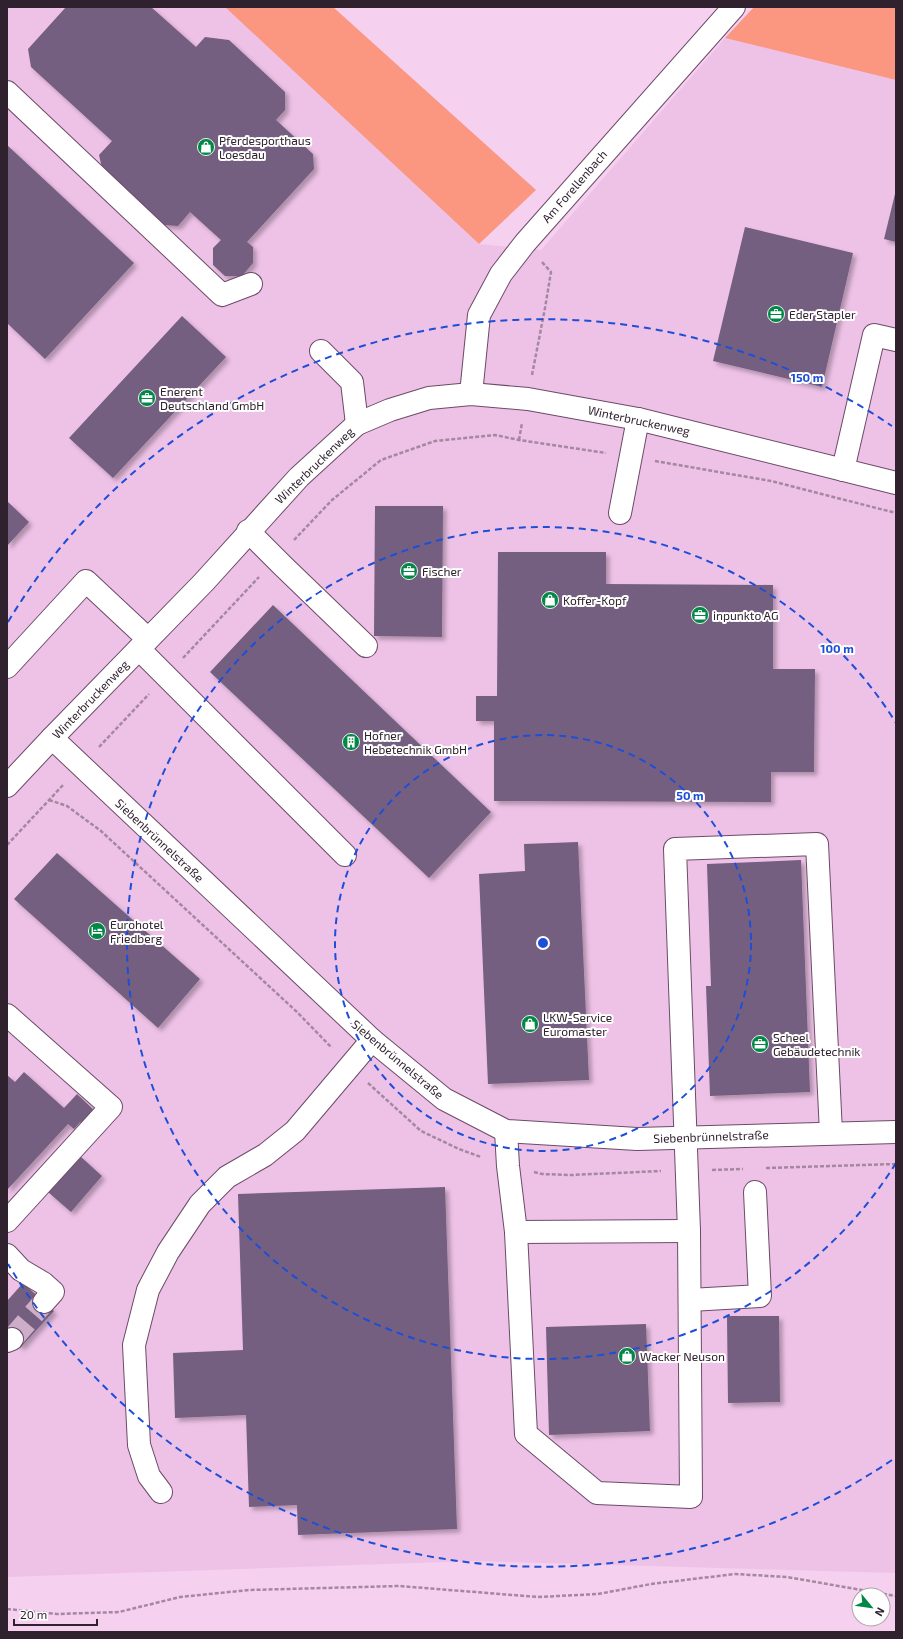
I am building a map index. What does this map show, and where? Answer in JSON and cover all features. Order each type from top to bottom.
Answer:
[{"type":"street","name":"Am Forellenbach","points":[[471,394],[479,315],[501,274],[525,242],[734,7]]},
{"type":"street","points":[[7,92],[222,295],[251,284]]},
{"type":"street","points":[[843,470],[874,335],[896,340]]},
{"type":"street","points":[[321,351],[352,382],[358,424]]},
{"type":"street","name":"Winterbruckenweg","points":[[7,786],[204,582],[299,477],[358,424],[390,410],[429,398],[471,394],[528,399],[638,419],[896,484]]},
{"type":"street","points":[[620,514],[638,419]]},
{"type":"street","points":[[248,532],[366,646]]},
{"type":"street","points":[[7,667],[86,581],[144,644],[167,675],[346,855]]},
{"type":"street","name":"Siebenbrünnelstraße","points":[[52,738],[372,1040],[444,1099],[506,1131],[637,1139],[896,1132]]},
{"type":"street","points":[[506,1131],[508,1166],[516,1232],[526,1434],[598,1493],[691,1497],[689,1231],[675,849],[817,844],[831,1133]]},
{"type":"street","points":[[7,1014],[111,1107],[7,1222]]},
{"type":"street","points":[[161,1492],[149,1476],[139,1445],[134,1345],[148,1290],[168,1252],[200,1204],[228,1177],[265,1155],[296,1131],[372,1040]]},
{"type":"street","points":[[690,1300],[760,1296],[755,1192]]},
{"type":"street","points":[[516,1232],[689,1231]]},
{"type":"street","points":[[7,1255],[40,1293]]},
{"type":"path","points":[[519,440],[551,272],[525,242]]},
{"type":"path","points":[[7,845],[332,500],[381,460],[435,441],[495,435],[771,481],[896,513]]},
{"type":"path","points":[[49,800],[67,806],[101,831],[291,1006],[382,1097],[421,1131],[459,1149],[508,1166],[542,1174],[571,1175],[749,1168]]},
{"type":"path","points":[[764,1168],[896,1164]]},
{"type":"path","points":[[7,1609],[57,1614],[119,1612],[180,1597],[249,1590],[399,1586],[538,1597],[598,1594],[651,1584],[735,1574],[787,1577],[896,1596]]},
{"type":"shaded area","points":[[7,7],[225,7],[479,244],[541,250],[725,38],[896,80],[896,1573],[475,1561],[7,1577]]},
{"type":"shaded area","points":[[225,7],[333,7],[536,190],[479,244]]},
{"type":"shaded area","points":[[754,7],[896,7],[896,80],[725,38]]},
{"type":"building","name":"Pferdesporthaus Loesdau","points":[[66,7],[151,7],[196,47],[205,37],[229,40],[285,92],[285,110],[276,120],[313,154],[314,169],[247,242],[253,247],[253,263],[242,276],[225,276],[213,265],[213,248],[221,240],[190,212],[178,226],[164,225],[102,168],[99,155],[112,141],[31,67],[28,49]]},
{"type":"building","points":[[7,145],[134,263],[45,359],[7,323]]},
{"type":"building","points":[[896,194],[896,242],[884,239]]},
{"type":"building","points":[[745,227],[853,253],[822,387],[713,361]]},
{"type":"building","name":"Enerent Deutschland GmbH","points":[[182,316],[226,357],[113,478],[69,438]]},
{"type":"building","points":[[7,501],[29,522],[7,546]]},
{"type":"building","name":"Fischer","points":[[375,506],[443,506],[442,637],[374,636]]},
{"type":"building","points":[[498,552],[606,552],[606,584],[773,585],[773,669],[815,669],[814,772],[771,772],[771,802],[494,801],[494,721],[476,721],[476,696],[497,696]]},
{"type":"building","name":"Hofner Hebetechnik GmbH","points":[[273,605],[491,812],[429,878],[210,672]]},
{"type":"building","points":[[578,842],[589,1080],[488,1084],[479,874],[525,871],[524,844]]},
{"type":"building","name":"Eurohotel Friedberg","points":[[57,853],[200,979],[158,1028],[14,899]]},
{"type":"building","points":[[801,860],[810,1092],[710,1096],[706,986],[711,986],[707,864]]},
{"type":"building","points":[[24,1072],[64,1108],[77,1094],[97,1113],[85,1126],[80,1122],[74,1129],[68,1124],[7,1190],[7,1075],[15,1082]]},
{"type":"building","points":[[80,1156],[102,1176],[71,1212],[48,1192]]},
{"type":"building","points":[[445,1187],[457,1529],[298,1535],[297,1505],[249,1507],[246,1415],[175,1418],[173,1353],[243,1350],[238,1194]]},
{"type":"building","points":[[23,1283],[54,1311],[21,1347],[7,1335],[7,1301]]},
{"type":"building","points":[[727,1316],[779,1316],[780,1402],[728,1403]]},
{"type":"building","points":[[646,1324],[650,1431],[549,1435],[546,1327]]},
{"type":"tunnel","points":[[12,1339],[44,1302]]},
{"type":"place","name":"Pferdesporthaus Loesdau","points":[[206,147]]},
{"type":"place","name":"Eder Stapler","points":[[776,314]]},
{"type":"place","name":"Enerent Deutschland GmbH","points":[[147,398]]},
{"type":"place","name":"Fischer","points":[[409,571]]},
{"type":"place","name":"Koffer-Kopf","points":[[550,600]]},
{"type":"place","name":"inpunkto AG","points":[[700,615]]},
{"type":"place","name":"Hofner Hebetechnik GmbH","points":[[351,742]]},
{"type":"place","name":"Eurohotel Friedberg","points":[[97,931]]},
{"type":"place","name":"LKW-Service Euromaster","points":[[530,1024]]},
{"type":"place","name":"Scheel Gebäudetechnik","points":[[760,1044]]},
{"type":"place","name":"Wacker Neuson","points":[[627,1356]]}]
